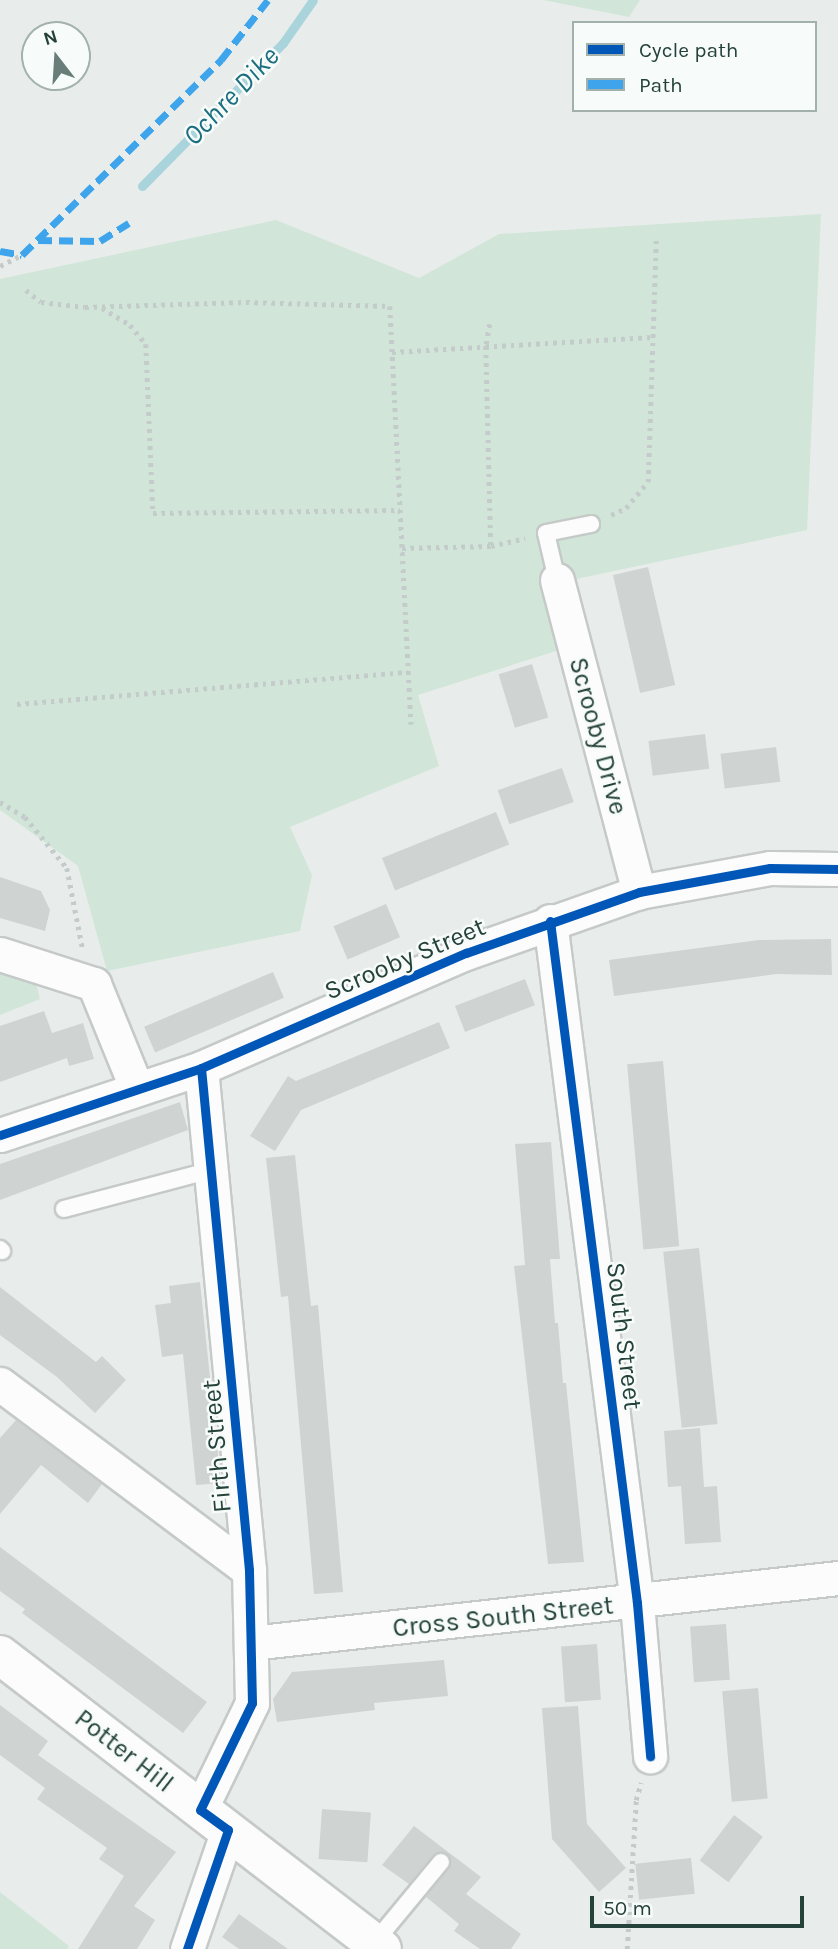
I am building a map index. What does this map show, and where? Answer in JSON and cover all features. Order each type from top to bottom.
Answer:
[{"type":"main road","name":"Potter Hill","points":[[0,1655],[378,1946]]},
{"type":"street","name":"Scrooby Drive","points":[[557,580],[639,892]]},
{"type":"street","name":"Scrooby Street","points":[[0,1135],[136,1087],[201,1068],[550,921],[639,892],[770,868],[838,869]]},
{"type":"street","name":"South Street","points":[[550,921],[637,1603],[650,1756]]},
{"type":"street","points":[[0,954],[94,984],[136,1087]]},
{"type":"street","name":"Firth Street","points":[[187,1949],[214,1820],[252,1703],[249,1570],[201,1068]]},
{"type":"street","points":[[0,1384],[249,1570]]},
{"type":"street","name":"Cross South Street","points":[[251,1643],[637,1603],[838,1577]]},
{"type":"lane","points":[[557,580],[547,533],[591,524]]},
{"type":"lane","points":[[64,1209],[212,1170]]},
{"type":"lane","points":[[378,1946],[441,1862]]},
{"type":"path","points":[[591,524],[626,508],[648,482],[656,238]]},
{"type":"path","points":[[0,266],[22,255]]},
{"type":"path","points":[[26,290],[41,302],[101,308],[246,302],[390,306],[411,724]]},
{"type":"path","points":[[101,308],[130,324],[146,344],[153,513],[400,510]]},
{"type":"path","points":[[490,324],[486,346],[491,546]]},
{"type":"path","points":[[393,352],[653,337]]},
{"type":"path","points":[[402,548],[491,546],[547,533]]},
{"type":"path","points":[[17,704],[408,672]]},
{"type":"path","points":[[0,802],[24,817],[67,868],[75,925],[94,984]]},
{"type":"path","points":[[627,1949],[636,1800],[650,1756]]},
{"type":"green space","points":[[543,0],[640,0],[629,17]]},
{"type":"green space","points":[[821,214],[807,530],[567,581],[556,651],[418,695],[439,766],[290,827],[312,875],[300,931],[107,971],[78,866],[0,810],[0,279],[276,220],[419,278],[499,234]]},
{"type":"green space","points":[[0,968],[35,979],[40,999],[0,1015]]},
{"type":"green space","points":[[0,1892],[69,1946],[67,1949],[0,1949]]},
{"type":"building","points":[[648,567],[675,685],[640,693],[613,575]]},
{"type":"building","points":[[532,664],[548,718],[515,728],[499,674]]},
{"type":"building","points":[[705,734],[709,769],[653,776],[648,741]]},
{"type":"building","points":[[776,747],[780,782],[725,789],[720,754]]},
{"type":"building","points":[[562,768],[574,802],[509,824],[498,790]]},
{"type":"building","points":[[496,812],[509,844],[395,891],[382,858]]},
{"type":"building","points":[[0,877],[41,891],[50,910],[45,931],[0,918]]},
{"type":"building","points":[[386,904],[400,937],[348,959],[334,926]]},
{"type":"building","points":[[831,939],[832,975],[776,974],[614,996],[609,960],[759,940]]},
{"type":"building","points":[[273,972],[284,998],[155,1052],[144,1027]]},
{"type":"building","points":[[525,979],[535,1005],[465,1032],[455,1006]]},
{"type":"building","points":[[44,1011],[52,1033],[83,1023],[94,1059],[69,1066],[67,1058],[0,1082],[0,1026]]},
{"type":"building","points":[[439,1022],[450,1048],[301,1110],[275,1151],[250,1136],[288,1076],[296,1081]]},
{"type":"building","points":[[663,1061],[679,1246],[643,1249],[627,1064]]},
{"type":"building","points":[[180,1102],[188,1130],[0,1200],[0,1164]]},
{"type":"building","points":[[551,1142],[560,1259],[550,1259],[555,1323],[558,1323],[563,1383],[566,1383],[584,1562],[548,1564],[514,1266],[525,1265],[515,1144]]},
{"type":"building","points":[[295,1155],[311,1306],[318,1305],[343,1592],[314,1594],[288,1296],[281,1297],[266,1158]]},
{"type":"building","points":[[699,1248],[718,1424],[682,1428],[663,1252]]},
{"type":"building","points":[[200,1282],[221,1483],[196,1485],[183,1354],[162,1357],[155,1305],[171,1303],[169,1286]]},
{"type":"building","points":[[0,1287],[96,1362],[102,1356],[126,1380],[95,1413],[57,1377],[0,1335]]},
{"type":"building","points":[[16,1420],[102,1484],[88,1503],[41,1465],[0,1514],[0,1438]]},
{"type":"building","points":[[700,1428],[704,1487],[717,1486],[721,1542],[685,1544],[681,1486],[668,1487],[664,1431]]},
{"type":"building","points":[[0,1547],[207,1702],[183,1733],[22,1613],[25,1609],[0,1591]]},
{"type":"building","points":[[726,1624],[730,1680],[694,1682],[690,1627]]},
{"type":"building","points":[[597,1644],[601,1700],[565,1702],[561,1647]]},
{"type":"building","points":[[444,1660],[448,1696],[374,1703],[375,1710],[277,1722],[273,1699],[292,1672]]},
{"type":"building","points":[[758,1688],[768,1799],[732,1802],[722,1691]]},
{"type":"building","points":[[0,1705],[48,1741],[38,1755],[176,1852],[134,1906],[155,1920],[137,1949],[78,1949],[124,1876],[99,1859],[107,1848],[37,1799],[45,1788],[0,1755]]},
{"type":"building","points":[[578,1706],[587,1824],[626,1868],[599,1892],[552,1839],[542,1708]]},
{"type":"building","points":[[322,1809],[371,1812],[367,1862],[319,1859]]},
{"type":"building","points":[[734,1815],[763,1837],[728,1882],[700,1861]]},
{"type":"building","points":[[414,1826],[481,1877],[466,1894],[521,1934],[511,1949],[480,1949],[454,1931],[459,1924],[426,1897],[449,1868],[447,1854],[433,1855],[409,1884],[382,1865]]},
{"type":"building","points":[[691,1858],[695,1894],[639,1900],[635,1864]]},
{"type":"building","points":[[239,1914],[288,1949],[239,1949],[222,1937]]},
{"type":"waterway","name":"Ochre Dike","points":[[142,186],[283,43],[313,0]]},
{"type":"marked path","points":[[0,251],[22,255],[221,60],[268,0]]},
{"type":"marked path","points":[[38,240],[100,241],[129,223]]},
{"type":"cycle path","points":[[0,1135],[201,1068],[466,953],[639,892],[770,868],[838,869]]},
{"type":"cycle path","points":[[550,921],[637,1603],[650,1756]]},
{"type":"cycle path","points":[[187,1949],[228,1830],[200,1810],[252,1703],[249,1570],[201,1068]]}]
